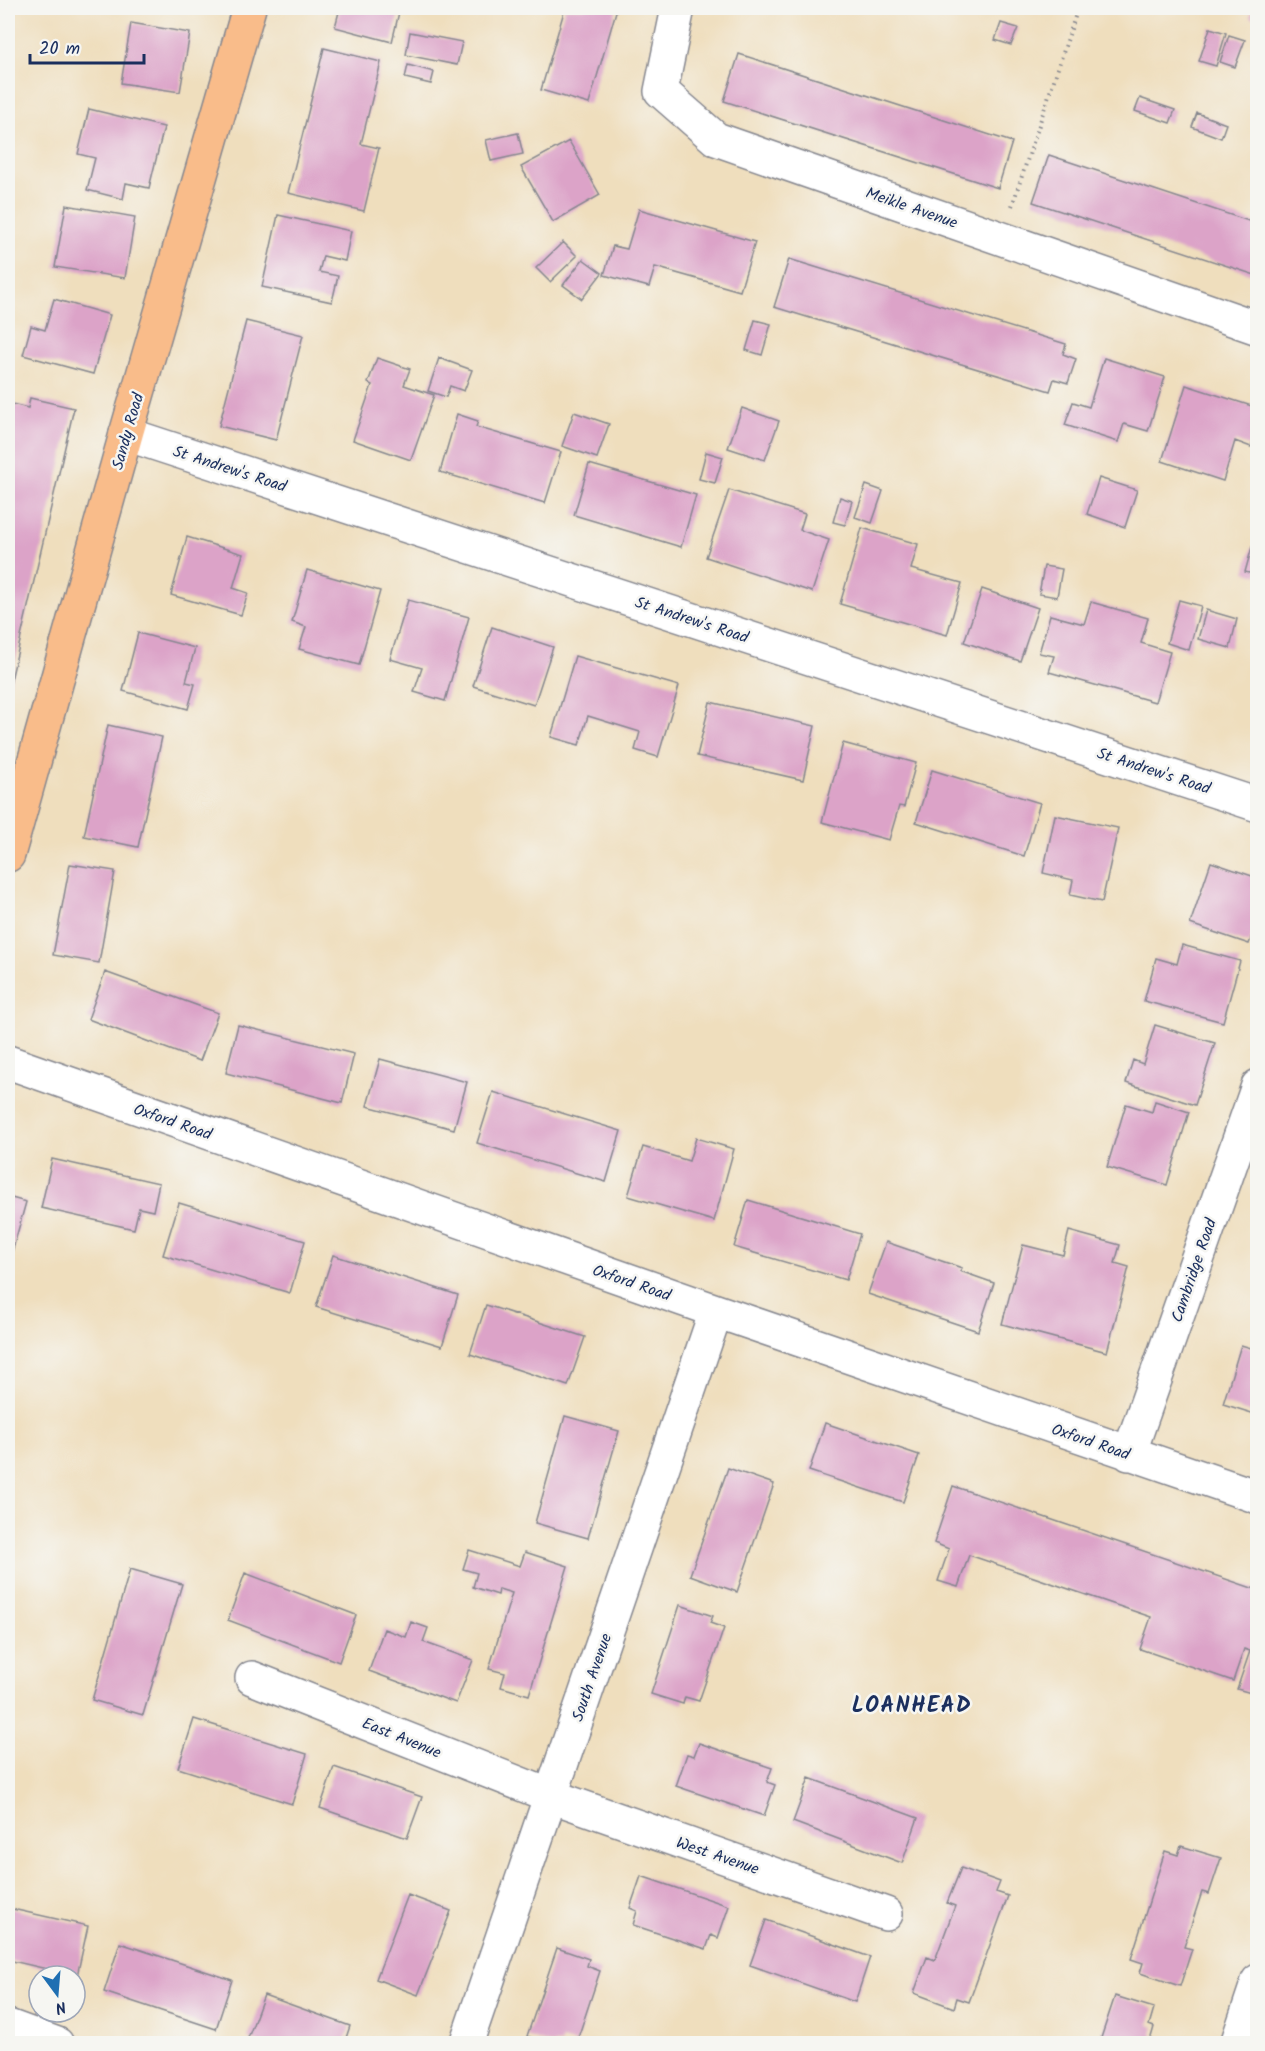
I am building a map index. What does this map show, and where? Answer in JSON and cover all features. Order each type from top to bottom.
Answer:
[{"type":"main road","name":"Sandy Road","points":[[8,855],[249,8]]},
{"type":"street","name":"Meikle Avenue","points":[[678,8],[661,91],[716,139],[1257,328]]},
{"type":"street","name":"St Andrew's Road","points":[[126,434],[1257,804]]},
{"type":"street","name":"Oxford Road","points":[[8,1062],[716,1311],[1257,1497]]},
{"type":"street","name":"Cambridge Road","points":[[1129,1454],[1257,1086]]},
{"type":"street","name":"South Avenue","points":[[466,2043],[716,1311]]},
{"type":"street","name":"East Avenue","points":[[252,1678],[551,1796]]},
{"type":"street","name":"West Avenue","points":[[551,1796],[886,1914]]},
{"type":"street","points":[[1237,2043],[1257,1981]]},
{"type":"street","points":[[8,2026],[57,2043]]},
{"type":"path","points":[[1001,238],[1078,8]]},
{"type":"building","points":[[340,8],[400,8],[392,42],[335,27]]},
{"type":"building","points":[[565,8],[617,8],[589,104],[541,90]]},
{"type":"building","points":[[1253,8],[1258,8],[1258,19],[1250,17]]},
{"type":"building","points":[[131,23],[190,33],[180,92],[121,83]]},
{"type":"building","points":[[1001,23],[1018,28],[1011,45],[995,40]]},
{"type":"building","points":[[1210,28],[1226,33],[1216,66],[1199,61]]},
{"type":"building","points":[[410,32],[462,42],[457,65],[406,55]]},
{"type":"building","points":[[1229,35],[1245,40],[1235,67],[1220,62]]},
{"type":"building","points":[[324,48],[381,62],[361,144],[379,148],[364,211],[288,193]]},
{"type":"building","points":[[739,54],[1012,142],[998,188],[724,101]]},
{"type":"building","points":[[408,65],[434,72],[431,84],[405,78]]},
{"type":"building","points":[[1140,98],[1175,110],[1170,123],[1135,111]]},
{"type":"building","points":[[89,109],[164,127],[149,188],[126,183],[123,199],[87,190],[95,158],[78,154]]},
{"type":"building","points":[[1197,113],[1226,124],[1221,138],[1192,127]]},
{"type":"building","points":[[518,133],[523,154],[491,161],[486,140]]},
{"type":"building","points":[[569,141],[600,195],[553,222],[521,167]]},
{"type":"building","points":[[1049,155],[1258,224],[1258,276],[1033,202]]},
{"type":"building","points":[[66,205],[135,217],[125,278],[55,267]]},
{"type":"building","points":[[639,209],[755,242],[740,291],[655,267],[649,287],[604,275],[613,246],[627,249]]},
{"type":"building","points":[[278,215],[351,231],[345,261],[323,256],[319,272],[338,276],[332,302],[262,287]]},
{"type":"building","points":[[563,242],[577,256],[550,282],[536,268]]},
{"type":"building","points":[[583,259],[602,273],[582,299],[563,285]]},
{"type":"building","points":[[789,259],[1066,344],[1063,354],[1076,359],[1068,383],[1054,379],[1050,391],[774,307]]},
{"type":"building","points":[[54,299],[110,315],[93,374],[23,355],[31,326],[45,330]]},
{"type":"building","points":[[755,320],[771,324],[762,355],[746,350]]},
{"type":"building","points":[[246,321],[303,335],[276,440],[219,426]]},
{"type":"building","points":[[377,358],[410,369],[404,385],[434,395],[411,460],[353,440],[372,385],[368,383]]},
{"type":"building","points":[[439,358],[472,370],[464,391],[450,386],[446,397],[428,391]]},
{"type":"building","points":[[1104,358],[1165,377],[1148,431],[1124,424],[1118,442],[1065,425],[1073,402],[1089,407]]},
{"type":"building","points":[[1186,385],[1258,408],[1258,427],[1251,447],[1235,441],[1223,481],[1162,461]]},
{"type":"building","points":[[30,398],[74,408],[8,693],[8,477],[10,464],[8,464],[8,403],[28,408]]},
{"type":"building","points":[[742,408],[779,421],[765,460],[728,448]]},
{"type":"building","points":[[574,412],[609,424],[597,458],[562,446]]},
{"type":"building","points":[[457,414],[478,421],[476,427],[561,452],[545,503],[440,472]]},
{"type":"building","points":[[706,452],[723,457],[715,483],[699,479]]},
{"type":"building","points":[[589,464],[696,495],[681,547],[574,515]]},
{"type":"building","points":[[1099,478],[1137,490],[1125,527],[1087,514]]},
{"type":"building","points":[[866,485],[883,491],[872,523],[855,517]]},
{"type":"building","points":[[729,490],[805,514],[800,530],[829,540],[812,592],[706,557]]},
{"type":"building","points":[[840,497],[852,501],[845,525],[833,522]]},
{"type":"building","points":[[862,528],[918,544],[911,569],[962,583],[947,635],[840,604]]},
{"type":"building","points":[[187,537],[243,554],[233,588],[248,593],[241,615],[171,595]]},
{"type":"building","points":[[1252,547],[1258,549],[1258,575],[1245,572]]},
{"type":"building","points":[[1044,566],[1062,569],[1057,597],[1039,594]]},
{"type":"building","points":[[307,570],[380,591],[359,665],[299,649],[306,627],[292,622]]},
{"type":"building","points":[[982,589],[1038,608],[1020,661],[964,642]]},
{"type":"building","points":[[408,600],[469,617],[445,701],[414,692],[422,668],[390,659]]},
{"type":"building","points":[[1179,600],[1201,606],[1189,650],[1167,643]]},
{"type":"building","points":[[1091,602],[1148,618],[1141,643],[1170,652],[1155,702],[1049,672],[1054,656],[1039,653],[1050,615],[1084,624]]},
{"type":"building","points":[[1206,610],[1237,619],[1230,648],[1198,639]]},
{"type":"building","points":[[492,627],[553,647],[534,705],[473,686]]},
{"type":"building","points":[[138,633],[195,648],[186,682],[195,684],[188,709],[123,691]]},
{"type":"building","points":[[575,656],[679,686],[658,757],[635,750],[640,732],[588,716],[579,745],[551,737]]},
{"type":"building","points":[[710,702],[815,726],[803,780],[697,756]]},
{"type":"building","points":[[108,725],[162,737],[138,847],[84,836]]},
{"type":"building","points":[[843,743],[916,763],[904,807],[899,806],[889,840],[822,822]]},
{"type":"building","points":[[932,770],[1040,803],[1024,856],[916,822]]},
{"type":"building","points":[[1055,815],[1118,828],[1102,902],[1070,895],[1073,880],[1043,873]]},
{"type":"building","points":[[1211,862],[1258,878],[1258,919],[1249,944],[1190,924]]},
{"type":"building","points":[[70,864],[115,871],[99,963],[53,955]]},
{"type":"building","points":[[1182,945],[1240,961],[1223,1022],[1144,1001],[1156,958],[1177,964]]},
{"type":"building","points":[[105,972],[218,1013],[200,1061],[88,1019]]},
{"type":"building","points":[[238,1025],[354,1054],[342,1103],[226,1073]]},
{"type":"building","points":[[1155,1025],[1215,1043],[1195,1105],[1126,1083],[1133,1060],[1143,1064]]},
{"type":"building","points":[[380,1059],[467,1082],[454,1129],[367,1106]]},
{"type":"building","points":[[493,1092],[621,1131],[606,1182],[477,1143]]},
{"type":"building","points":[[1155,1101],[1189,1112],[1167,1185],[1107,1167],[1126,1104],[1152,1112]]},
{"type":"building","points":[[696,1138],[734,1149],[714,1221],[628,1196],[643,1147],[689,1161]]},
{"type":"building","points":[[52,1159],[159,1183],[153,1211],[139,1208],[134,1229],[41,1208]]},
{"type":"building","points":[[8,1197],[26,1202],[8,1267]]},
{"type":"building","points":[[748,1200],[860,1234],[846,1280],[734,1247]]},
{"type":"building","points":[[179,1203],[305,1241],[290,1293],[163,1255]]},
{"type":"building","points":[[1069,1231],[1120,1245],[1115,1263],[1129,1267],[1107,1352],[1002,1324],[1023,1245],[1063,1255]]},
{"type":"building","points":[[886,1242],[962,1268],[960,1271],[994,1283],[978,1331],[868,1294]]},
{"type":"building","points":[[333,1255],[458,1295],[442,1346],[316,1307]]},
{"type":"building","points":[[486,1305],[585,1337],[568,1386],[470,1354]]},
{"type":"building","points":[[1241,1345],[1258,1350],[1258,1415],[1223,1404]]},
{"type":"building","points":[[565,1416],[619,1431],[588,1538],[535,1523]]},
{"type":"building","points":[[825,1423],[919,1455],[903,1502],[809,1471]]},
{"type":"building","points":[[728,1468],[774,1484],[737,1592],[690,1575]]},
{"type":"building","points":[[953,1486],[1258,1590],[1258,1695],[1237,1689],[1250,1651],[1244,1649],[1233,1681],[1140,1649],[1151,1617],[969,1555],[958,1587],[938,1581],[949,1549],[934,1543]]},
{"type":"building","points":[[469,1550],[520,1566],[525,1552],[568,1566],[529,1695],[501,1687],[505,1673],[489,1669],[512,1593],[499,1589],[498,1595],[473,1587],[477,1573],[463,1569]]},
{"type":"building","points":[[130,1569],[182,1584],[143,1715],[92,1700]]},
{"type":"building","points":[[245,1573],[356,1615],[339,1662],[228,1620]]},
{"type":"building","points":[[680,1605],[713,1616],[710,1623],[724,1628],[699,1701],[685,1697],[683,1704],[651,1694]]},
{"type":"building","points":[[411,1622],[428,1628],[423,1642],[473,1660],[456,1703],[369,1671],[384,1629],[406,1637]]},
{"type":"building","points":[[194,1719],[307,1754],[292,1804],[178,1768]]},
{"type":"building","points":[[699,1743],[772,1768],[767,1782],[775,1785],[764,1816],[676,1786],[687,1754],[694,1756]]},
{"type":"building","points":[[334,1767],[422,1797],[407,1838],[320,1808]]},
{"type":"building","points":[[809,1778],[918,1818],[902,1863],[793,1822]]},
{"type":"building","points":[[1181,1846],[1221,1858],[1209,1894],[1202,1892],[1184,1947],[1192,1949],[1180,1986],[1140,1973],[1143,1963],[1131,1959],[1165,1851],[1178,1855]]},
{"type":"building","points":[[961,1868],[1000,1882],[996,1892],[1008,1896],[969,2002],[957,1998],[954,2008],[914,1993],[927,1957],[935,1960],[955,1906],[947,1903]]},
{"type":"building","points":[[641,1876],[729,1906],[718,1938],[711,1935],[706,1949],[633,1925],[637,1911],[630,1908]]},
{"type":"building","points":[[408,1895],[451,1911],[418,1995],[376,1979]]},
{"type":"building","points":[[8,1908],[88,1926],[80,1964],[27,1964],[8,1960]]},
{"type":"building","points":[[766,1920],[870,1957],[855,2002],[750,1965]]},
{"type":"building","points":[[120,1943],[232,1980],[216,2029],[104,1992]]},
{"type":"building","points":[[557,1948],[589,1959],[587,1966],[600,1971],[576,2044],[562,2040],[560,2044],[548,2044],[527,2036]]},
{"type":"building","points":[[264,1995],[350,2026],[344,2044],[262,2044],[248,2038]]},
{"type":"building","points":[[1115,1996],[1154,2008],[1149,2025],[1154,2027],[1149,2044],[1099,2044]]},
{"type":"district","name":"LOANHEAD","points":[[912,1704]]}]
